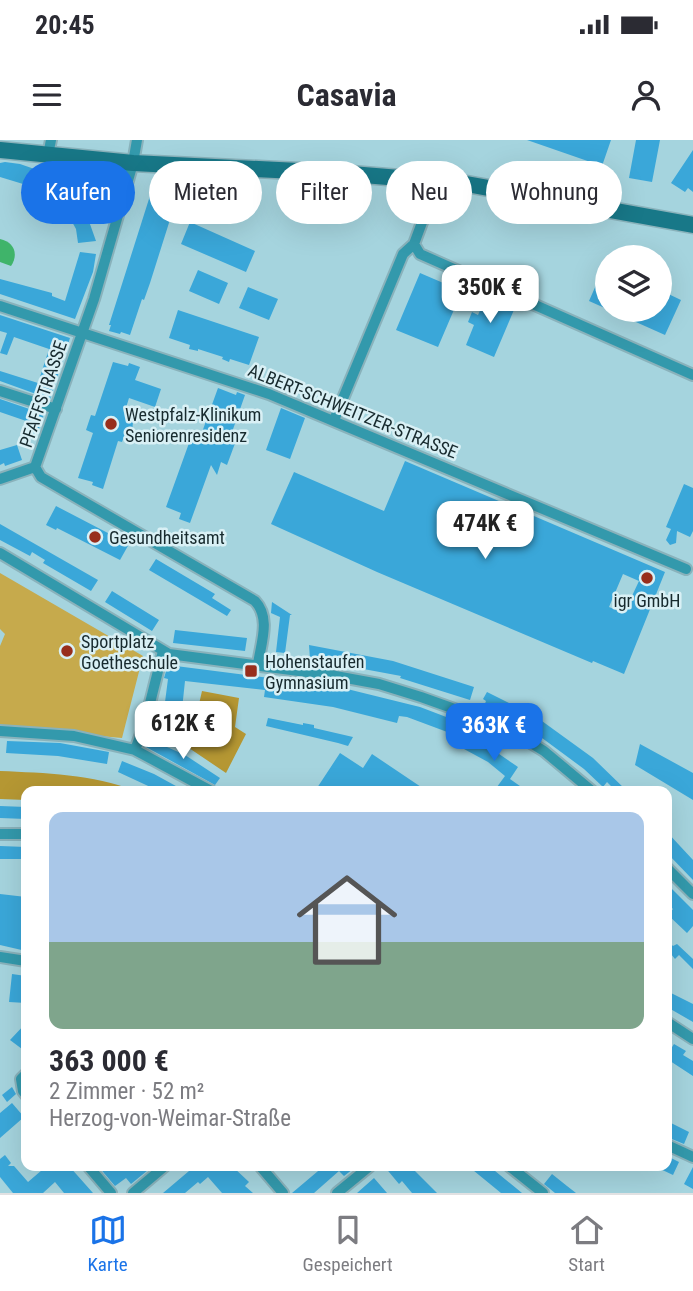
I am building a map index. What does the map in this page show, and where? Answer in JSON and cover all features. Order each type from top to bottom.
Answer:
[{"type":"main road","points":[[0,150],[49,147],[122,161]]},
{"type":"main road","points":[[135,163],[386,176]]},
{"type":"main road","points":[[472,186],[692,224]]},
{"type":"street","name":"PFAFFSTRASSE","points":[[133,161],[137,140]]},
{"type":"street","name":"PFAFFSTRASSE","points":[[115,224],[83,333],[35,467],[41,477],[255,601],[263,609],[265,617],[258,664]]},
{"type":"street","points":[[334,421],[403,254],[414,244],[422,224]]},
{"type":"street","points":[[414,244],[420,254],[693,375]]},
{"type":"street","name":"ALBERT-SCHWEITZER-STRASSE","points":[[0,306],[241,384],[686,569]]},
{"type":"street","points":[[0,391],[57,409]]},
{"type":"street","points":[[0,479],[35,467]]},
{"type":"street","points":[[0,553],[174,656],[258,664],[379,684],[457,708],[491,722],[544,751],[586,786]]},
{"type":"street","points":[[135,750],[145,723],[163,651]]},
{"type":"street","points":[[0,731],[74,736],[135,750],[202,786]]},
{"type":"street","points":[[0,834],[21,834]]},
{"type":"street","points":[[672,873],[693,894]]},
{"type":"street","points":[[0,957],[21,960]]},
{"type":"street","points":[[672,1025],[693,1039]]},
{"type":"street","points":[[672,1147],[693,1157]]},
{"type":"street","points":[[92,1171],[111,1193]]},
{"type":"street","points":[[133,1193],[159,1171]]},
{"type":"street","points":[[264,1171],[283,1193]]},
{"type":"street","points":[[337,1193],[364,1171]]},
{"type":"street","points":[[515,1171],[542,1193]]},
{"type":"shaded area","points":[[0,239],[14,249],[15,257],[11,266],[0,262]]},
{"type":"shaded area","name":"Sportplatz Goetheschule","points":[[0,573],[143,656],[122,738],[0,727],[0,646],[5,634],[0,629]]},
{"type":"shaded area","points":[[202,691],[239,698],[235,727],[246,734],[226,773],[189,748]]},
{"type":"shaded area","points":[[0,771],[86,778],[122,786],[21,786],[21,800],[0,799]]},
{"type":"building","points":[[527,140],[611,140],[604,161],[588,161]]},
{"type":"building","points":[[636,140],[660,140],[652,182],[629,178]]},
{"type":"building","points":[[693,150],[693,192],[688,188],[685,192],[671,183]]},
{"type":"building","points":[[0,163],[21,164],[21,183],[0,177]]},
{"type":"building","points":[[149,199],[149,224],[169,224],[150,283],[130,335],[109,331]]},
{"type":"building","points":[[73,224],[90,224],[96,241],[78,243]]},
{"type":"building","points":[[189,224],[194,224],[255,251],[246,272],[181,244]]},
{"type":"building","points":[[80,252],[96,254],[93,272],[75,319],[0,294],[0,279],[52,293],[52,296],[65,301]]},
{"type":"building","points":[[198,270],[228,283],[219,304],[189,291]]},
{"type":"building","points":[[420,273],[462,291],[438,347],[396,330]]},
{"type":"building","points":[[248,287],[278,299],[269,320],[239,308]]},
{"type":"building","points":[[595,287],[595,304],[589,301]]},
{"type":"building","points":[[488,293],[516,305],[494,357],[466,345],[474,325],[468,322],[472,312],[478,315]]},
{"type":"building","points":[[672,296],[681,300],[672,320]]},
{"type":"building","points":[[178,310],[259,337],[249,365],[230,359],[229,362],[222,359],[223,357],[198,349],[189,349],[190,345],[169,338]]},
{"type":"building","points":[[0,315],[70,338],[50,399],[0,381],[0,371],[38,383],[49,349],[14,337],[7,355],[0,353],[7,333],[0,331]]},
{"type":"building","points":[[636,322],[671,322],[665,335]]},
{"type":"building","name":"Westpfalz-Klinikum Seniorenresidenz","points":[[113,362],[140,367],[135,380],[161,389],[155,407],[129,398],[125,411],[133,422],[132,432],[126,431],[122,442],[118,441],[103,489],[92,485],[93,482],[78,478],[93,433],[86,430],[91,415],[95,416]]},
{"type":"building","points":[[218,388],[236,395],[237,392],[245,395],[231,435],[237,438],[227,465],[221,462],[217,475],[211,465],[190,523],[179,519],[181,513],[166,507],[193,432],[201,435]]},
{"type":"building","points":[[0,399],[44,414],[35,440],[27,438],[32,423],[0,412]]},
{"type":"building","points":[[281,408],[305,418],[290,459],[266,450]]},
{"type":"building","points":[[17,445],[22,460],[0,465],[0,450]]},
{"type":"building","points":[[405,461],[665,572],[624,674],[377,572],[271,524],[294,472],[384,511]],"holes":[[[623,574],[639,581],[624,613],[609,607]]]},
{"type":"building","points":[[684,484],[693,488],[693,531],[690,537],[677,531],[676,543],[670,545],[666,540],[671,529],[666,527]]},
{"type":"building","name":"Gesundheitsamt","points":[[56,506],[129,544],[120,560],[46,525]]},
{"type":"building","points":[[0,524],[98,580],[91,591],[43,563],[45,560],[32,552],[30,556],[0,540]]},
{"type":"building","points":[[156,559],[215,594],[212,598],[231,610],[227,616],[149,570]]},
{"type":"building","points":[[112,591],[159,620],[152,631],[105,602]]},
{"type":"building","points":[[272,602],[292,615],[285,653],[276,652],[280,617],[271,613]]},
{"type":"building","points":[[175,630],[247,638],[245,651],[173,643]]},
{"type":"building","points":[[309,645],[393,661],[474,687],[470,700],[400,678],[401,676],[310,659]]},
{"type":"building","points":[[168,665],[339,687],[420,707],[462,723],[458,736],[407,717],[399,716],[397,723],[333,707],[264,697],[265,690],[185,681],[180,728],[162,725],[168,679],[164,678]]},
{"type":"building","points":[[487,692],[535,716],[593,758],[622,786],[611,786],[607,782],[602,786],[584,769],[538,735],[540,733],[484,706],[486,701],[483,699]]},
{"type":"building","points":[[268,718],[314,725],[314,728],[353,737],[348,746],[266,726]]},
{"type":"building","points":[[467,732],[518,767],[510,779],[520,786],[498,786],[505,776],[488,762],[464,749],[468,742],[463,740]]},
{"type":"building","points":[[149,739],[185,755],[220,778],[215,785],[146,747]]},
{"type":"building","points":[[7,741],[60,743],[109,752],[107,764],[58,756],[6,753]]},
{"type":"building","points":[[640,744],[693,773],[693,800],[672,786],[635,765]]},
{"type":"building","points":[[340,753],[363,768],[372,754],[420,786],[318,786]]},
{"type":"building","points":[[122,761],[176,786],[148,786],[118,772]]},
{"type":"building","points":[[0,806],[21,807],[21,819],[0,818]]},
{"type":"building","points":[[672,837],[693,860],[693,880],[672,858]]},
{"type":"building","points":[[0,846],[21,847],[21,859],[0,859]]},
{"type":"building","points":[[672,889],[693,910],[693,926],[687,933],[672,919]]},
{"type":"building","points":[[0,894],[21,896],[21,950],[0,945]]},
{"type":"building","points":[[677,944],[693,959],[693,969],[679,955],[675,959],[672,955],[672,945]]},
{"type":"building","points":[[12,974],[21,975],[21,1003],[9,1002]]},
{"type":"building","points":[[672,994],[693,1004],[693,1022],[672,1010]]},
{"type":"building","points":[[21,1028],[21,1048],[10,1040]]},
{"type":"building","points":[[674,1044],[686,1051],[683,1055],[693,1061],[693,1076],[672,1062]]},
{"type":"building","points":[[12,1087],[16,1094],[7,1102],[2,1095]]},
{"type":"building","points":[[12,1103],[21,1114],[21,1120],[0,1138],[0,1113]]},
{"type":"building","points":[[672,1124],[689,1132],[684,1144],[672,1139]]},
{"type":"building","points":[[5,1155],[11,1163],[8,1166],[14,1166],[28,1182],[41,1171],[73,1171],[93,1193],[64,1193],[55,1182],[43,1193],[13,1193],[0,1177],[0,1159]]},
{"type":"building","points":[[672,1158],[679,1162],[673,1175],[665,1171],[672,1171]]},
{"type":"building","points":[[693,1167],[693,1189],[684,1184]]},
{"type":"building","points":[[102,1171],[147,1171],[131,1184],[126,1178],[115,1186]]},
{"type":"building","points":[[189,1171],[237,1171],[249,1182],[245,1186],[253,1193],[222,1193],[208,1177],[185,1193],[163,1193]]},
{"type":"building","points":[[318,1171],[339,1171],[314,1193],[292,1193]]},
{"type":"building","points":[[388,1171],[415,1171],[437,1193],[412,1193],[402,1181],[399,1184]]},
{"type":"building","points":[[474,1171],[495,1171],[522,1193],[501,1193]]},
{"type":"building","points":[[552,1174],[576,1193],[555,1193],[544,1184]]},
{"type":"building","points":[[374,1178],[387,1193],[357,1193]]},
{"type":"place","name":"Westpfalz-Klinikum Seniorenresidenz","points":[[111,424]]},
{"type":"place","name":"Gesundheitsamt","points":[[95,537]]},
{"type":"place","name":"igr GmbH","points":[[647,578]]},
{"type":"place","name":"Sportplatz Goetheschule","points":[[67,651]]},
{"type":"place","name":"Hohenstaufen Gymnasium","points":[[251,671]]}]
